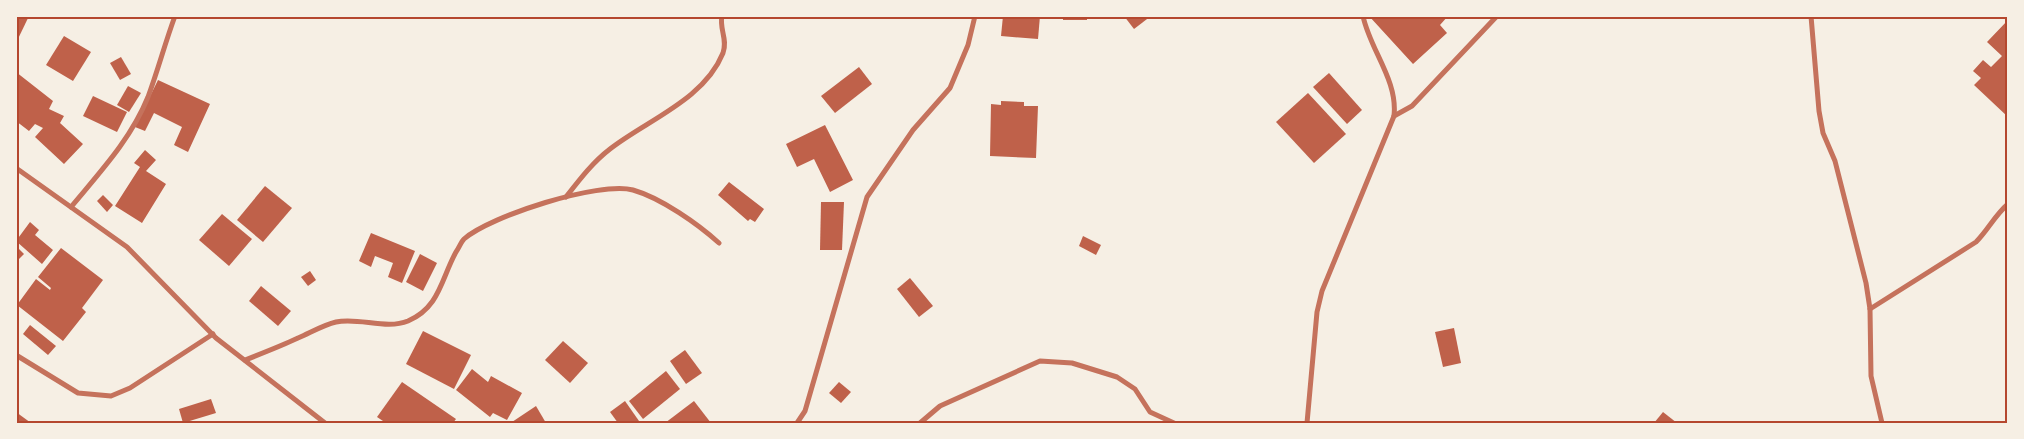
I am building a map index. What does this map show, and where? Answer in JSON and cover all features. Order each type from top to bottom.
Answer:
[{"type":"street","points":[[71,207],[119,150],[134,124],[148,97],[175,16]]},
{"type":"street","points":[[566,197],[582,176],[611,148],[698,88],[722,54],[725,44],[721,27],[722,16]]},
{"type":"street","points":[[797,423],[805,411],[867,197],[914,130],[950,88],[968,45],[975,16]]},
{"type":"street","points":[[1307,423],[1317,312],[1322,290],[1394,116],[1395,101],[1384,65],[1367,33],[1363,16]]},
{"type":"street","points":[[1394,116],[1412,106],[1497,16]]},
{"type":"street","points":[[1811,16],[1819,111],[1823,133],[1835,161],[1870,309],[1871,376],[1882,423]]},
{"type":"street","points":[[16,168],[127,247],[213,334],[325,423]]},
{"type":"street","points":[[246,360],[336,322],[357,321],[397,324],[408,321],[428,307],[438,296],[450,262],[464,240],[498,218],[566,197],[605,190],[632,190],[671,208],[702,227],[719,243]]},
{"type":"street","points":[[1870,309],[1976,242],[1990,228],[1999,211],[2008,204]]},
{"type":"street","points":[[16,355],[78,393],[111,396],[130,388],[213,334]]},
{"type":"street","points":[[920,423],[940,406],[1040,362],[1072,363],[1117,377],[1136,389],[1150,412],[1174,423]]},
{"type":"building","points":[[16,16],[29,16],[16,43]]},
{"type":"building","points":[[1003,16],[1040,16],[1038,39],[1001,36]]},
{"type":"building","points":[[1063,16],[1087,16],[1087,20],[1063,20]]},
{"type":"building","points":[[1124,16],[1151,16],[1134,29]]},
{"type":"building","points":[[1369,16],[1448,16],[1440,25],[1447,33],[1413,64]]},
{"type":"building","points":[[2008,20],[2008,117],[1974,85],[1981,78],[1973,71],[1983,60],[1991,67],[2002,56],[1987,42]]},
{"type":"building","points":[[64,36],[91,52],[73,81],[46,65]]},
{"type":"building","points":[[121,57],[131,74],[120,80],[110,63]]},
{"type":"building","points":[[859,67],[872,84],[835,113],[821,96]]},
{"type":"building","points":[[16,72],[53,101],[49,109],[64,116],[60,123],[83,144],[64,164],[35,137],[43,128],[35,124],[29,131],[16,121]]},
{"type":"building","points":[[1329,73],[1362,110],[1347,124],[1313,87]]},
{"type":"building","points":[[158,80],[210,104],[188,152],[174,145],[182,127],[154,113],[145,131],[135,127]]},
{"type":"building","points":[[128,86],[141,93],[129,112],[117,105]]},
{"type":"building","points":[[1308,93],[1346,134],[1314,163],[1276,122]]},
{"type":"building","points":[[93,96],[127,112],[117,132],[83,116]]},
{"type":"building","points":[[1001,101],[1024,102],[1024,106],[1038,106],[1036,158],[990,156],[991,104],[1001,105]]},
{"type":"building","points":[[825,125],[853,180],[830,192],[814,159],[797,167],[786,144]]},
{"type":"building","points":[[145,150],[156,160],[146,171],[166,184],[142,223],[115,206],[140,167],[134,163]]},
{"type":"building","points":[[729,182],[764,209],[755,222],[750,219],[748,221],[718,195]]},
{"type":"building","points":[[265,186],[292,208],[263,242],[237,220]]},
{"type":"building","points":[[103,195],[113,205],[107,212],[97,201]]},
{"type":"building","points":[[821,202],[844,202],[842,250],[820,250]]},
{"type":"building","points":[[222,214],[252,239],[229,266],[199,240]]},
{"type":"building","points":[[30,222],[39,230],[35,235],[53,250],[42,264],[16,241]]},
{"type":"building","points":[[371,233],[415,251],[402,283],[388,277],[393,263],[375,256],[371,267],[359,261]]},
{"type":"building","points":[[1083,236],[1101,245],[1096,255],[1079,246]]},
{"type":"building","points":[[16,246],[24,254],[16,262]]},
{"type":"building","points":[[61,248],[103,280],[82,308],[86,312],[63,341],[17,305],[36,279],[50,290],[51,288],[38,277]]},
{"type":"building","points":[[420,254],[437,263],[423,291],[406,282]]},
{"type":"building","points":[[310,271],[316,280],[308,286],[301,277]]},
{"type":"building","points":[[910,278],[933,306],[919,317],[897,289]]},
{"type":"building","points":[[261,286],[291,311],[278,326],[249,301]]},
{"type":"building","points":[[30,325],[56,346],[48,355],[23,334]]},
{"type":"building","points":[[1454,328],[1461,363],[1443,367],[1435,332]]},
{"type":"building","points":[[423,331],[471,355],[454,389],[406,364]]},
{"type":"building","points":[[563,341],[588,363],[570,383],[545,360]]},
{"type":"building","points":[[685,350],[702,373],[686,384],[670,361]]},
{"type":"building","points":[[472,369],[488,382],[491,376],[522,393],[507,420],[493,413],[490,417],[456,390]]},
{"type":"building","points":[[666,371],[680,389],[643,419],[629,401]]},
{"type":"building","points":[[402,382],[456,419],[453,423],[386,423],[377,417]]},
{"type":"building","points":[[839,382],[851,392],[841,403],[829,393]]},
{"type":"building","points":[[211,399],[216,413],[183,423],[179,409]]},
{"type":"building","points":[[625,401],[639,421],[636,423],[618,423],[610,412]]},
{"type":"building","points":[[694,401],[711,423],[665,423]]},
{"type":"building","points":[[536,406],[546,423],[512,422]]},
{"type":"building","points":[[16,412],[31,423],[16,423]]},
{"type":"building","points":[[1663,412],[1677,423],[1654,423]]}]
